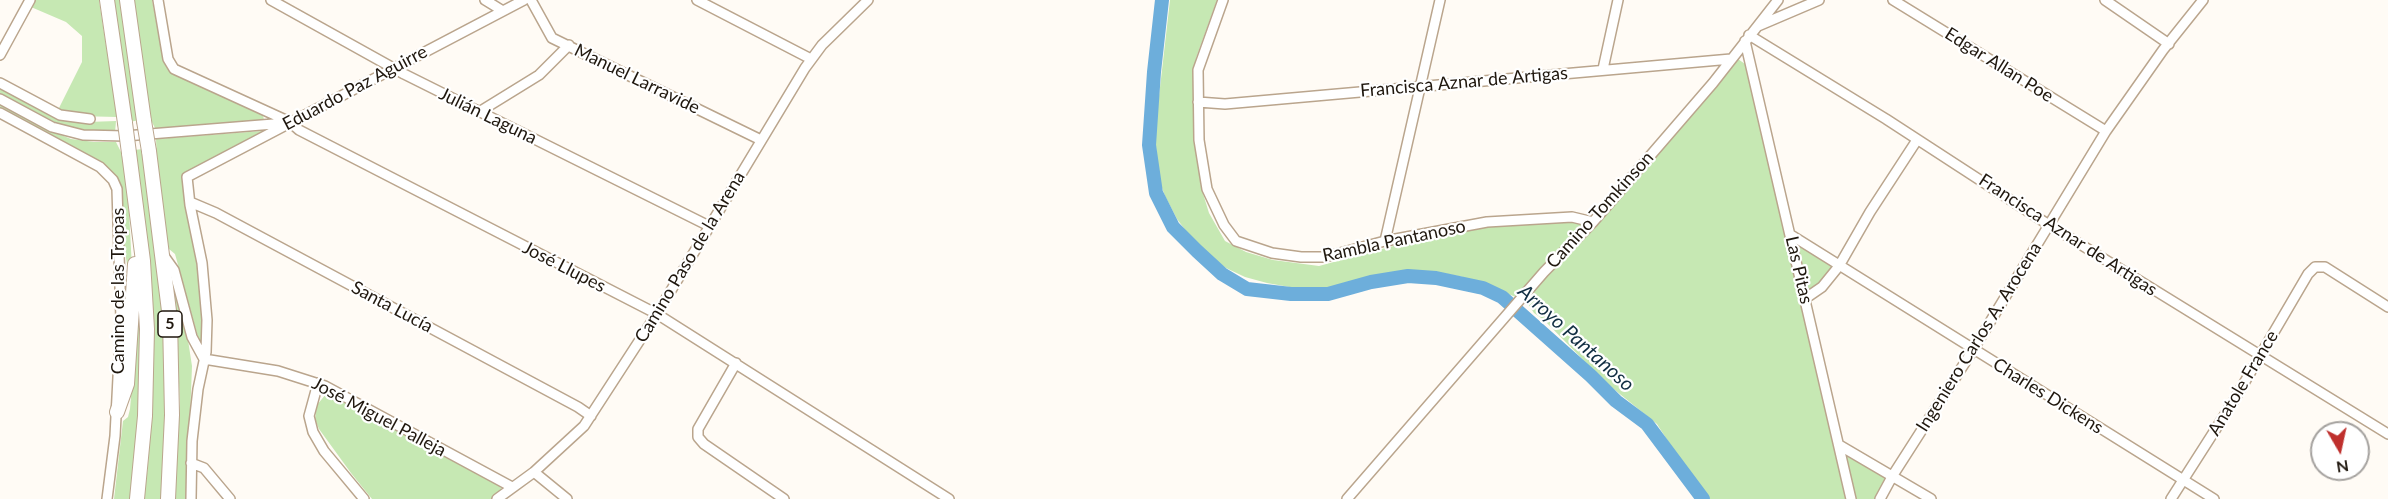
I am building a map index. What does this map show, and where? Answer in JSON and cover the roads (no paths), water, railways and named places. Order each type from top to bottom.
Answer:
[{"type":"highway","name":"5","points":[[106,0],[138,220],[145,293],[147,353],[144,439],[137,499]]},
{"type":"highway","name":"5","points":[[127,0],[164,256],[170,319],[172,414],[168,499]]},
{"type":"highway","points":[[117,412],[127,384],[135,283],[135,231],[138,220]]},
{"type":"street","points":[[0,55],[30,0]]},
{"type":"street","name":"José Llupes","points":[[158,0],[168,59],[174,69],[290,122],[299,130],[657,314],[949,499]]},
{"type":"street","name":"Julián Laguna","points":[[272,0],[479,112],[709,226]]},
{"type":"street","points":[[485,0],[503,11]]},
{"type":"street","name":"Eduardo Paz Aguirre","points":[[190,202],[187,177],[524,0]]},
{"type":"street","name":"Manuel Larravide","points":[[531,0],[549,36],[761,140]]},
{"type":"street","points":[[697,0],[811,59]]},
{"type":"street","name":"Camino Paso de la Arena","points":[[496,499],[534,472],[580,432],[657,314],[811,59],[868,0]]},
{"type":"street","name":"Rambla Pantanoso","points":[[1223,0],[1198,70],[1199,140],[1208,189],[1224,225],[1236,241],[1272,253],[1311,258],[1340,254],[1385,242],[1487,222],[1572,217],[1593,222]]},
{"type":"street","points":[[1385,242],[1440,0]]},
{"type":"street","points":[[1603,69],[1618,0]]},
{"type":"street","name":"Camino Tomkinson","points":[[1347,499],[1521,298],[1593,222],[1778,0]]},
{"type":"street","points":[[1757,26],[1819,0]]},
{"type":"street","name":"Edgar Allan Poe","points":[[1893,0],[2106,131]]},
{"type":"street","points":[[2104,0],[2169,44]]},
{"type":"street","name":"Ingeniero Carlos A. Arocena","points":[[1880,499],[2106,131],[2203,0]]},
{"type":"street","name":"Francisca Aznar de Artigas","points":[[1747,38],[1886,119],[2049,225],[2388,434]]},
{"type":"street","name":"Las Pitas","points":[[1747,38],[1851,499]]},
{"type":"street","points":[[479,112],[539,75],[569,45]]},
{"type":"street","name":"Francisca Aznar de Artigas","points":[[1198,102],[1225,104],[1731,59]]},
{"type":"street","points":[[0,83],[60,115],[90,119]]},
{"type":"street","points":[[0,99],[52,127],[83,135],[125,136],[290,122]]},
{"type":"street","name":"Camino de las Tropas","points":[[0,113],[79,154],[108,173],[117,189],[121,319],[117,412],[107,499]]},
{"type":"street","points":[[1806,298],[1822,287],[1839,266],[1870,212],[1917,140]]},
{"type":"street","points":[[190,202],[205,282],[207,320],[191,463],[191,499]]},
{"type":"street","name":"Santa Lucía","points":[[190,202],[216,213],[591,416]]},
{"type":"street","name":"Charles Dickens","points":[[1791,235],[2214,499]]},
{"type":"street","points":[[164,256],[174,270],[192,337],[204,359]]},
{"type":"street","name":"Anatole France","points":[[2171,499],[2233,402],[2308,273],[2315,267],[2325,267],[2388,307]]},
{"type":"street","name":"José Miguel Palleja","points":[[204,359],[278,371],[318,383],[512,487]]},
{"type":"street","points":[[736,363],[698,429],[699,436],[704,444],[784,499]]},
{"type":"street","points":[[318,383],[310,411],[313,432],[324,451],[364,499]]},
{"type":"street","points":[[1839,445],[1931,499]]},
{"type":"street","points":[[191,463],[204,468],[230,499]]},
{"type":"street","points":[[534,472],[567,499]]},
{"type":"waterway","name":"Arroyo Pantanoso","points":[[1162,0],[1149,145],[1156,193],[1173,227],[1197,251],[1222,274],[1247,289],[1291,294],[1328,294],[1371,282],[1408,276],[1436,278],[1483,288],[1502,297],[1616,401],[1647,424],[1703,499]]}]
